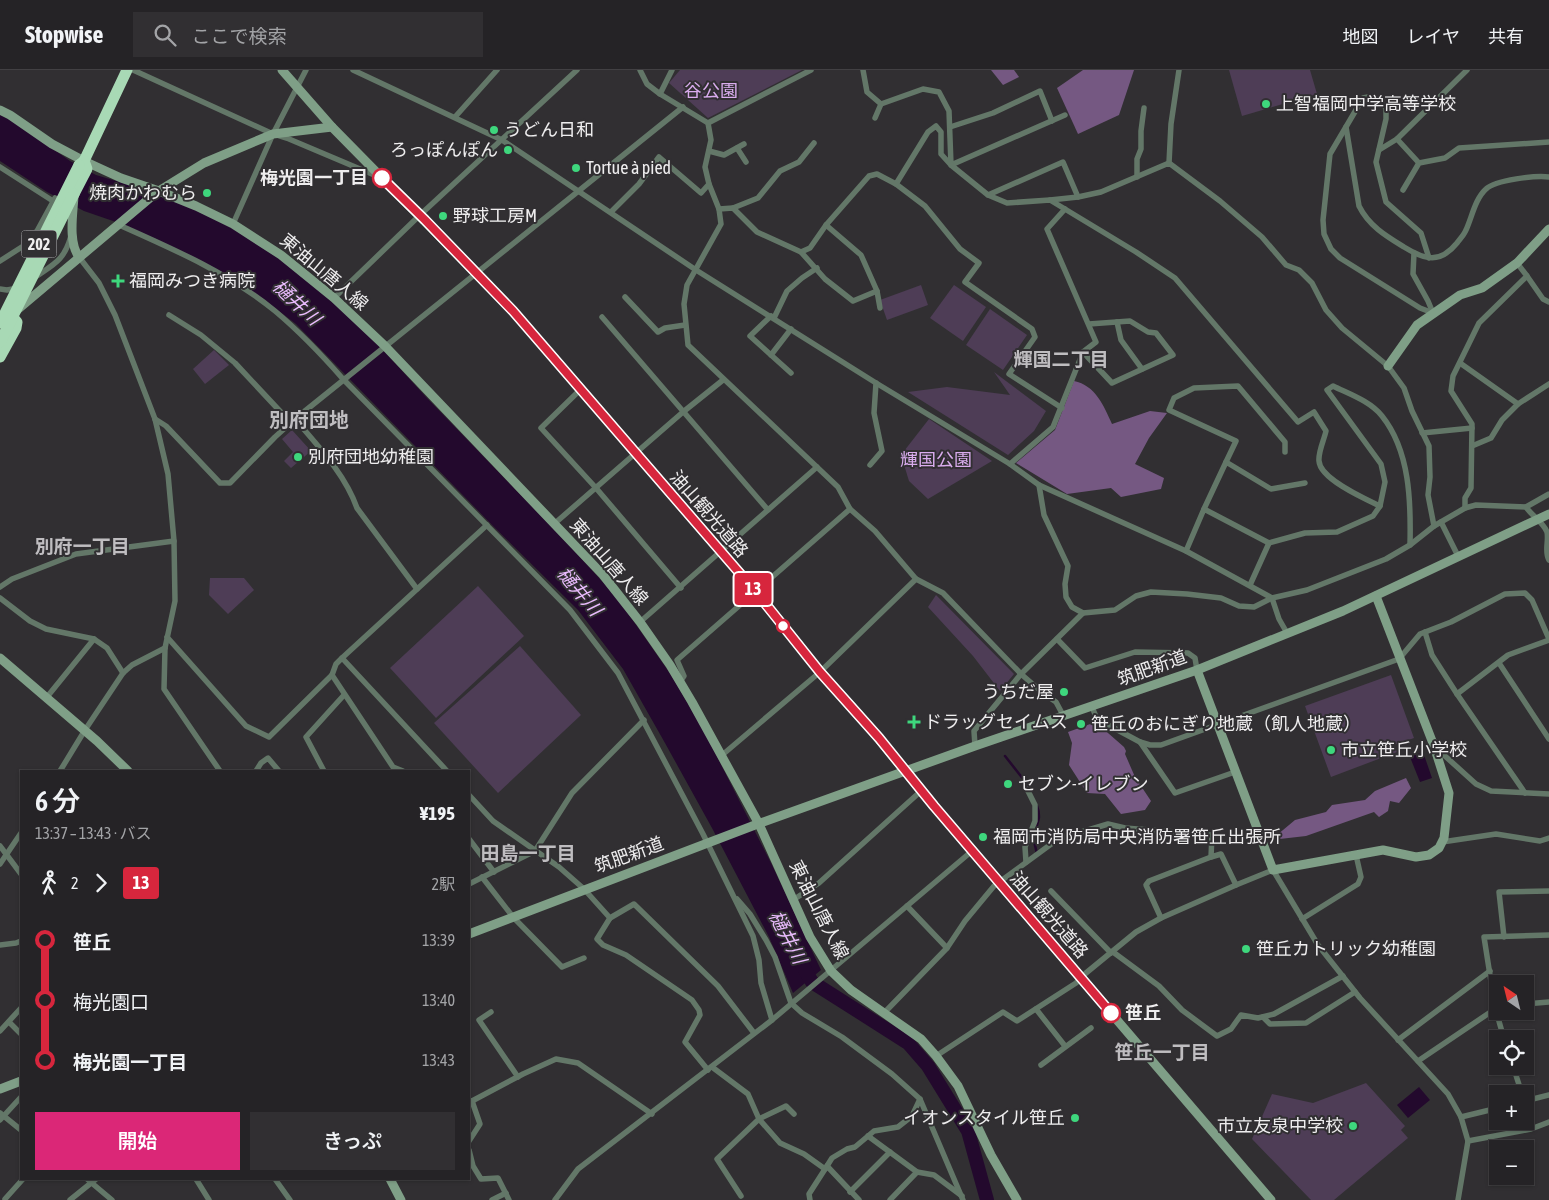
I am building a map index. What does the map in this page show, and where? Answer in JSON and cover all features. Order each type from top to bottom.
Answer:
[{"type":"highway","name":"202","points":[[0,342],[127,70]]},
{"type":"highway","name":"202","points":[[0,324],[72,190]]},
{"type":"highway","points":[[0,357],[16,328],[17,322],[11,315]]},
{"type":"street","points":[[133,70],[273,134],[381,178]]},
{"type":"street","name":"油山観光道路","points":[[282,70],[381,178],[477,272],[513,311],[720,553],[756,592],[820,672],[855,710],[972,851],[1271,1200]]},
{"type":"street","points":[[233,224],[273,134],[298,89],[306,70]]},
{"type":"street","points":[[353,70],[502,140],[696,270],[876,383],[1010,464],[1039,485],[1186,551],[1272,598],[1279,619],[1287,633]]},
{"type":"street","points":[[455,117],[497,70]]},
{"type":"street","points":[[334,298],[420,215],[577,70]]},
{"type":"street","points":[[640,70],[647,84],[708,123],[711,140],[705,167],[709,184],[719,209],[721,224],[687,285],[684,304],[688,346],[838,487],[850,509],[875,531],[916,579],[943,593],[1022,674],[1056,702],[1063,716]]},
{"type":"street","points":[[660,94],[672,70]]},
{"type":"street","points":[[708,123],[811,70]]},
{"type":"street","points":[[863,70],[867,92],[881,104]]},
{"type":"street","points":[[1169,163],[1171,124],[1179,70]]},
{"type":"street","points":[[1379,150],[1397,139],[1467,70]]},
{"type":"street","points":[[875,118],[881,104],[923,89],[939,92],[949,112],[951,165]]},
{"type":"street","points":[[950,127],[993,113],[1040,91],[1052,121]]},
{"type":"street","points":[[1429,258],[1421,233],[1386,202],[1376,162],[1386,119],[1386,108],[1381,102],[1368,97],[1363,98],[1330,154],[1323,220],[1324,234],[1331,249],[1340,258],[1420,308],[1433,314]]},
{"type":"street","points":[[156,419],[166,426],[220,483],[230,483],[293,421],[344,378],[683,107]]},
{"type":"street","points":[[1137,177],[1144,108]]},
{"type":"street","name":"東油山唐人線","points":[[0,110],[83,165],[158,191],[233,224],[281,255],[334,298],[604,575],[640,622],[680,682],[757,824],[828,973],[921,1039],[936,1056],[958,1086],[991,1155],[1017,1200]]},
{"type":"street","points":[[951,165],[1065,115]]},
{"type":"street","points":[[0,324],[158,191],[204,163],[273,134],[332,126]]},
{"type":"street","points":[[896,184],[928,132],[936,126],[941,132],[941,154],[951,165],[988,194],[1007,203],[1078,197],[1101,192],[1169,163]]},
{"type":"street","points":[[1346,127],[1359,206],[1364,217],[1379,232],[1414,253],[1429,258],[1436,258],[1449,252],[1465,232],[1470,217],[1486,188],[1499,183],[1549,177]]},
{"type":"street","points":[[1397,139],[1419,163]]},
{"type":"street","points":[[1403,190],[1419,163],[1445,158],[1459,148],[1549,142]]},
{"type":"street","points":[[719,209],[733,208],[758,198],[780,171],[799,162],[814,143]]},
{"type":"street","points":[[709,151],[724,155],[744,144]]},
{"type":"street","points":[[737,148],[746,162]]},
{"type":"street","points":[[611,212],[639,184],[659,158],[701,193],[709,184]]},
{"type":"street","points":[[988,194],[1063,162],[1078,197]]},
{"type":"street","points":[[1169,163],[1220,201],[1262,237],[1286,265],[1299,270],[1312,283],[1326,310],[1342,328],[1388,366],[1404,388],[1428,446],[1430,477],[1428,495],[1434,526]]},
{"type":"street","points":[[0,167],[54,199]]},
{"type":"street","points":[[802,252],[810,248],[826,225],[869,176],[877,174],[896,184],[925,206],[960,249],[979,263],[965,282],[1032,329],[1034,337],[1009,374],[1062,408]]},
{"type":"street","points":[[0,261],[28,243],[37,231],[54,199],[72,190],[75,251],[99,283],[114,314],[156,419],[168,474],[174,541],[174,601],[164,648],[164,689],[219,770]]},
{"type":"street","points":[[1050,200],[1175,278],[1298,422],[1314,412],[1326,431],[1319,461],[1322,472],[1354,494],[1380,506]]},
{"type":"street","points":[[733,208],[757,232],[802,252],[825,279],[853,301],[877,290]]},
{"type":"street","points":[[1010,464],[1053,426],[1062,408],[1083,352],[1096,342],[1048,229],[1065,209]]},
{"type":"street","points":[[118,224],[215,272],[246,290],[275,311],[311,343],[570,610],[618,673],[708,844],[753,936],[759,960],[761,983],[772,1020]]},
{"type":"street","points":[[826,225],[861,255],[877,290],[880,308]]},
{"type":"street","points":[[1388,366],[1417,325],[1460,295],[1482,288],[1517,263],[1549,228]]},
{"type":"street","points":[[0,289],[14,290],[22,287],[56,262],[67,251],[73,230]]},
{"type":"street","points":[[1414,253],[1413,274],[1428,300],[1433,314]]},
{"type":"street","points":[[1517,263],[1543,299],[1549,302]]},
{"type":"street","points":[[791,373],[750,336],[772,317],[787,291],[817,268]]},
{"type":"street","points":[[1465,508],[1465,498],[1471,488],[1472,424],[1451,391],[1453,376],[1479,323],[1526,276]]},
{"type":"street","points":[[626,296],[658,332],[665,328],[685,325]]},
{"type":"street","points":[[169,315],[201,335],[236,363],[330,462],[352,492],[357,508],[417,590]]},
{"type":"street","points":[[602,317],[768,510]]},
{"type":"street","points":[[1083,352],[1112,383],[1173,355],[1156,333],[1148,332],[1130,321],[1089,324]]},
{"type":"street","points":[[1116,322],[1122,340],[1142,369]]},
{"type":"street","points":[[771,355],[791,329]]},
{"type":"street","points":[[1460,363],[1518,404]]},
{"type":"street","points":[[554,524],[723,380]]},
{"type":"street","points":[[870,465],[882,450],[874,414],[876,383]]},
{"type":"street","points":[[1472,446],[1491,438],[1502,420],[1518,404],[1549,384]]},
{"type":"street","points":[[1186,551],[1236,441],[1169,410],[1174,398],[1194,388],[1238,386],[1285,442],[1285,452]]},
{"type":"street","points":[[1204,509],[1269,543],[1305,532],[1337,532],[1373,516],[1380,506],[1385,482],[1381,464],[1327,390],[1333,386],[1364,402],[1382,416],[1402,450],[1408,481],[1411,518],[1410,545]]},
{"type":"street","points":[[581,389],[541,428],[596,488],[681,588]]},
{"type":"street","points":[[1422,432],[1472,428]]},
{"type":"street","points":[[1226,462],[1271,489],[1305,484]]},
{"type":"street","points":[[640,622],[817,467]]},
{"type":"street","points":[[1039,485],[1044,515],[1068,566],[1065,584],[1066,597],[1072,607],[1083,613],[1115,610],[1136,596],[1151,592],[1221,598],[1239,606],[1254,607],[1272,598],[1307,590],[1386,560],[1410,545],[1434,526],[1465,508],[1476,505],[1526,507],[1549,494]]},
{"type":"street","points":[[1526,507],[1537,518],[1548,534],[1547,556],[1549,560]]},
{"type":"street","points":[[680,682],[684,676],[677,660],[850,509]]},
{"type":"street","name":"筑肥新道","points":[[470,934],[757,824],[975,746],[1197,670],[1343,611],[1549,514]]},
{"type":"street","points":[[1441,522],[1458,556]]},
{"type":"street","points":[[167,637],[246,726],[269,737],[332,675],[336,664],[342,658],[486,525]]},
{"type":"street","points":[[0,587],[12,579],[76,554],[174,541]]},
{"type":"street","points":[[1250,585],[1269,543]]},
{"type":"street","points":[[721,756],[820,672],[916,579]]},
{"type":"street","points":[[1092,707],[1097,719],[1140,742],[1150,745],[1161,745],[1399,659],[1420,634],[1450,622],[1505,594],[1526,593],[1532,600],[1549,639],[1508,655],[1457,694]]},
{"type":"street","points":[[936,1056],[1003,1012],[1018,1021],[1076,983],[1136,932],[1161,918],[1272,870],[1383,850],[1416,856],[1429,855],[1439,848],[1442,842],[1449,793],[1434,746],[1376,596]]},
{"type":"street","points":[[0,598],[30,621],[46,629],[94,640],[107,648],[123,673]]},
{"type":"street","points":[[975,746],[974,731],[1022,674],[1083,613]]},
{"type":"street","points":[[1425,632],[1432,655],[1525,793]]},
{"type":"street","points":[[1056,639],[1084,668],[1135,652],[1188,653],[1195,658],[1197,670],[1272,870],[1318,945],[1355,992],[1448,1094],[1461,1117],[1468,1142],[1458,1200]]},
{"type":"street","points":[[46,697],[94,640]]},
{"type":"street","points":[[61,770],[123,673],[164,648]]},
{"type":"street","points":[[0,658],[85,730],[127,770]]},
{"type":"street","points":[[342,658],[446,770]]},
{"type":"street","points":[[1499,663],[1549,739]]},
{"type":"street","points":[[332,675],[393,767],[400,770]]},
{"type":"street","points":[[323,770],[306,737],[344,695]]},
{"type":"street","points":[[470,883],[535,851],[572,793],[644,720]]},
{"type":"street","points":[[1140,742],[1175,793],[1235,772]]},
{"type":"street","points":[[1434,746],[1476,784],[1491,791],[1549,794]]},
{"type":"street","points":[[257,770],[261,763],[268,758],[278,770]]},
{"type":"street","points":[[1026,862],[1025,847],[1035,821],[1035,805],[1027,789]]},
{"type":"street","points":[[793,900],[819,883],[921,790]]},
{"type":"street","points":[[470,796],[494,821],[559,867],[610,918]]},
{"type":"street","points":[[884,1014],[947,948],[965,921],[999,882],[1058,839],[1108,824],[1125,828],[1212,835],[1211,857]]},
{"type":"street","points":[[1442,842],[1496,834],[1540,841],[1549,838]]},
{"type":"street","points":[[0,864],[20,835]]},
{"type":"street","points":[[470,840],[494,872]]},
{"type":"street","points":[[0,846],[20,873]]},
{"type":"street","points":[[555,1200],[578,1169],[772,1020],[972,851]]},
{"type":"street","points":[[1161,918],[1146,885],[1149,881],[1221,854],[1236,886]]},
{"type":"street","points":[[1302,919],[1358,884],[1361,877],[1356,855]]},
{"type":"street","points":[[482,877],[513,917],[562,967],[584,958]]},
{"type":"street","points":[[1051,891],[1112,952],[1158,986],[1182,1010],[1217,1036],[1231,1030],[1242,1015],[1258,1018],[1274,1014],[1343,976]]},
{"type":"street","points":[[1504,937],[1499,892],[1549,891]]},
{"type":"street","points":[[732,893],[750,914],[776,957],[793,1001],[802,1013],[842,1037],[892,1074],[920,1099],[963,1198]]},
{"type":"street","points":[[754,1034],[718,986],[634,904],[610,918],[597,939],[603,945],[626,955],[692,1000],[699,1010],[700,1015],[685,1042],[710,1069],[748,1094],[759,1119],[780,1143],[826,1167],[859,1200]]},
{"type":"street","points":[[907,906],[947,948]]},
{"type":"street","points":[[1491,975],[1484,938],[1549,935]]},
{"type":"street","points":[[0,945],[20,941]]},
{"type":"street","points":[[1398,1040],[1490,971]]},
{"type":"street","points":[[1263,1017],[1270,1024],[1306,1023],[1355,992]]},
{"type":"street","points":[[1534,1003],[1549,1002]]},
{"type":"street","points":[[0,1031],[20,1009]]},
{"type":"street","points":[[1036,1009],[1065,1046]]},
{"type":"street","points":[[490,1012],[479,1020],[518,1077]]},
{"type":"street","points":[[1418,1061],[1489,1012]]},
{"type":"street","points":[[9,1022],[20,1033]]},
{"type":"street","points":[[1041,1065],[1091,1028]]},
{"type":"street","points":[[470,1139],[480,1124],[471,1100],[556,1059],[578,1063],[652,1114]]},
{"type":"street","points":[[0,1089],[20,1082]]},
{"type":"street","points":[[20,1096],[1,1116],[20,1129]]},
{"type":"street","points":[[1534,1099],[1549,1096]]},
{"type":"street","points":[[810,1200],[809,1194],[832,1158],[847,1149],[855,1147],[874,1131],[898,1128],[912,1116],[920,1099]]},
{"type":"street","points":[[741,1196],[717,1159],[759,1119],[786,1106],[794,1114]]},
{"type":"street","points":[[1461,1117],[1489,1110]]},
{"type":"street","points":[[1468,1142],[1531,1129],[1549,1122]]},
{"type":"street","points":[[868,1136],[917,1172],[934,1175],[963,1198]]},
{"type":"street","points":[[850,1192],[890,1152]]},
{"type":"street","points":[[470,1154],[473,1166],[481,1179],[498,1178],[509,1200]]},
{"type":"street","points":[[890,1200],[917,1172]]},
{"type":"street","points":[[6,1199],[22,1180]]},
{"type":"street","points":[[70,1200],[91,1180],[112,1200]]},
{"type":"street","points":[[197,1180],[209,1200]]},
{"type":"street","points":[[276,1180],[290,1200]]},
{"type":"street","points":[[391,1180],[401,1200]]},
{"type":"street","points":[[492,1200],[506,1193]]},
{"type":"green space","name":"谷公園","points":[[680,70],[802,70],[708,118],[669,83]]},
{"type":"green space","name":"上智福岡中学高等学校","points":[[1229,70],[1310,70],[1317,94],[1242,116]]},
{"type":"green space","points":[[921,285],[928,305],[887,320],[880,300]]},
{"type":"green space","points":[[954,285],[986,307],[963,341],[930,318]]},
{"type":"green space","points":[[990,309],[1027,335],[1003,370],[966,345]]},
{"type":"green space","points":[[214,350],[229,365],[205,384],[193,369]]},
{"type":"green space","points":[[994,372],[1046,411],[1034,431],[1008,455],[908,392],[947,387],[1010,395]]},
{"type":"green space","name":"輝国公園","points":[[929,419],[992,461],[928,499],[909,481],[901,455]]},
{"type":"green space","points":[[292,430],[311,451],[291,468],[284,461],[293,452],[282,439]]},
{"type":"green space","points":[[210,578],[244,578],[254,590],[228,614],[209,595]]},
{"type":"green space","points":[[478,586],[524,636],[436,718],[390,668]]},
{"type":"green space","points":[[936,595],[1014,674],[1000,691],[973,656],[928,607]]},
{"type":"green space","points":[[520,646],[581,715],[498,793],[434,723]]},
{"type":"green space","points":[[1391,675],[1414,738],[1394,745],[1397,752],[1331,777],[1305,706]]},
{"type":"green space","points":[[1366,1083],[1405,1126],[1401,1130],[1408,1138],[1334,1200],[1311,1200],[1252,1139],[1272,1094],[1313,1103]]},
{"type":"shaded area","points":[[991,70],[1014,70],[1019,77],[1003,85]]},
{"type":"shaded area","points":[[1083,70],[1134,70],[1119,115],[1078,134],[1057,88]]},
{"type":"shaded area","points":[[1074,381],[1088,387],[1098,397],[1112,424],[1150,411],[1167,413],[1149,438],[1135,464],[1164,478],[1161,489],[1121,497],[1111,488],[1067,494],[1016,463],[1055,430]]},
{"type":"shaded area","points":[[1093,723],[1100,726],[1124,747],[1135,777],[1151,801],[1145,810],[1121,814],[1105,794],[1087,793],[1069,765],[1072,743],[1068,732]]},
{"type":"shaded area","points":[[1406,778],[1411,788],[1399,803],[1390,801],[1388,811],[1379,817],[1374,812],[1306,836],[1271,840],[1295,820],[1326,812],[1332,805],[1365,800],[1375,791]]},
{"type":"water","points":[[0,115],[18,124],[70,161],[96,175],[167,196],[233,228],[284,262],[372,338],[618,599],[671,675],[705,733],[772,865],[821,970],[793,993],[769,937],[665,743],[623,669],[578,610],[494,527],[296,324],[258,295],[156,239],[84,211],[47,192],[0,161]]},
{"type":"water","points":[[1423,752],[1432,778],[1420,782],[1410,757]]},
{"type":"water","points":[[1419,1087],[1430,1100],[1408,1118],[1397,1105]]},
{"type":"waterway","points":[[1005,756],[1028,788]]},
{"type":"waterway","points":[[1037,806],[1039,819],[1034,834],[1037,854]]},
{"type":"waterway","name":"樋井川","points":[[801,963],[812,982],[908,1043],[928,1066],[968,1131],[987,1200]]},
{"type":"bus line","name":"13","points":[[382,178],[483,278],[513,311],[709,540],[756,592],[820,672],[879,738],[934,806],[1111,1013]]},
{"type":"place","name":"上智福岡中学高等学校","points":[[1266,104]]},
{"type":"place","name":"うどん日和","points":[[494,130]]},
{"type":"place","name":"ろっぽんぽん","points":[[508,150]]},
{"type":"place","name":"Tortue à pied","points":[[576,168]]},
{"type":"place","name":"梅光園一丁目","points":[[382,178]]},
{"type":"place","name":"焼肉かわむら","points":[[207,193]]},
{"type":"place","name":"野球工房M","points":[[443,216]]},
{"type":"place","name":"福岡みつき病院","points":[[118,281]]},
{"type":"place","name":"別府団地幼稚園","points":[[298,457]]},
{"type":"place","name":"うちだ屋","points":[[1064,692]]},
{"type":"place","name":"ドラッグセイムス","points":[[914,722]]},
{"type":"place","name":"笹丘のおにぎり地蔵（飢人地蔵）","points":[[1081,724]]},
{"type":"place","name":"市立笹丘小学校","points":[[1331,750]]},
{"type":"place","name":"セブン-イレブン","points":[[1008,784]]},
{"type":"place","name":"福岡市消防局中央消防署笹丘出張所","points":[[983,837]]},
{"type":"place","name":"笹丘カトリック幼稚園","points":[[1246,949]]},
{"type":"place","name":"笹丘","points":[[1111,1013]]},
{"type":"place","name":"イオンスタイル笹丘","points":[[1075,1118]]},
{"type":"place","name":"市立友泉中学校","points":[[1353,1126]]},
{"type":"district","name":"輝国二丁目","points":[[1061,359]]},
{"type":"district","name":"別府団地","points":[[309,420]]},
{"type":"district","name":"別府一丁目","points":[[82,546]]},
{"type":"district","name":"田島一丁目","points":[[528,853]]},
{"type":"district","name":"笹丘一丁目","points":[[1162,1052]]}]
